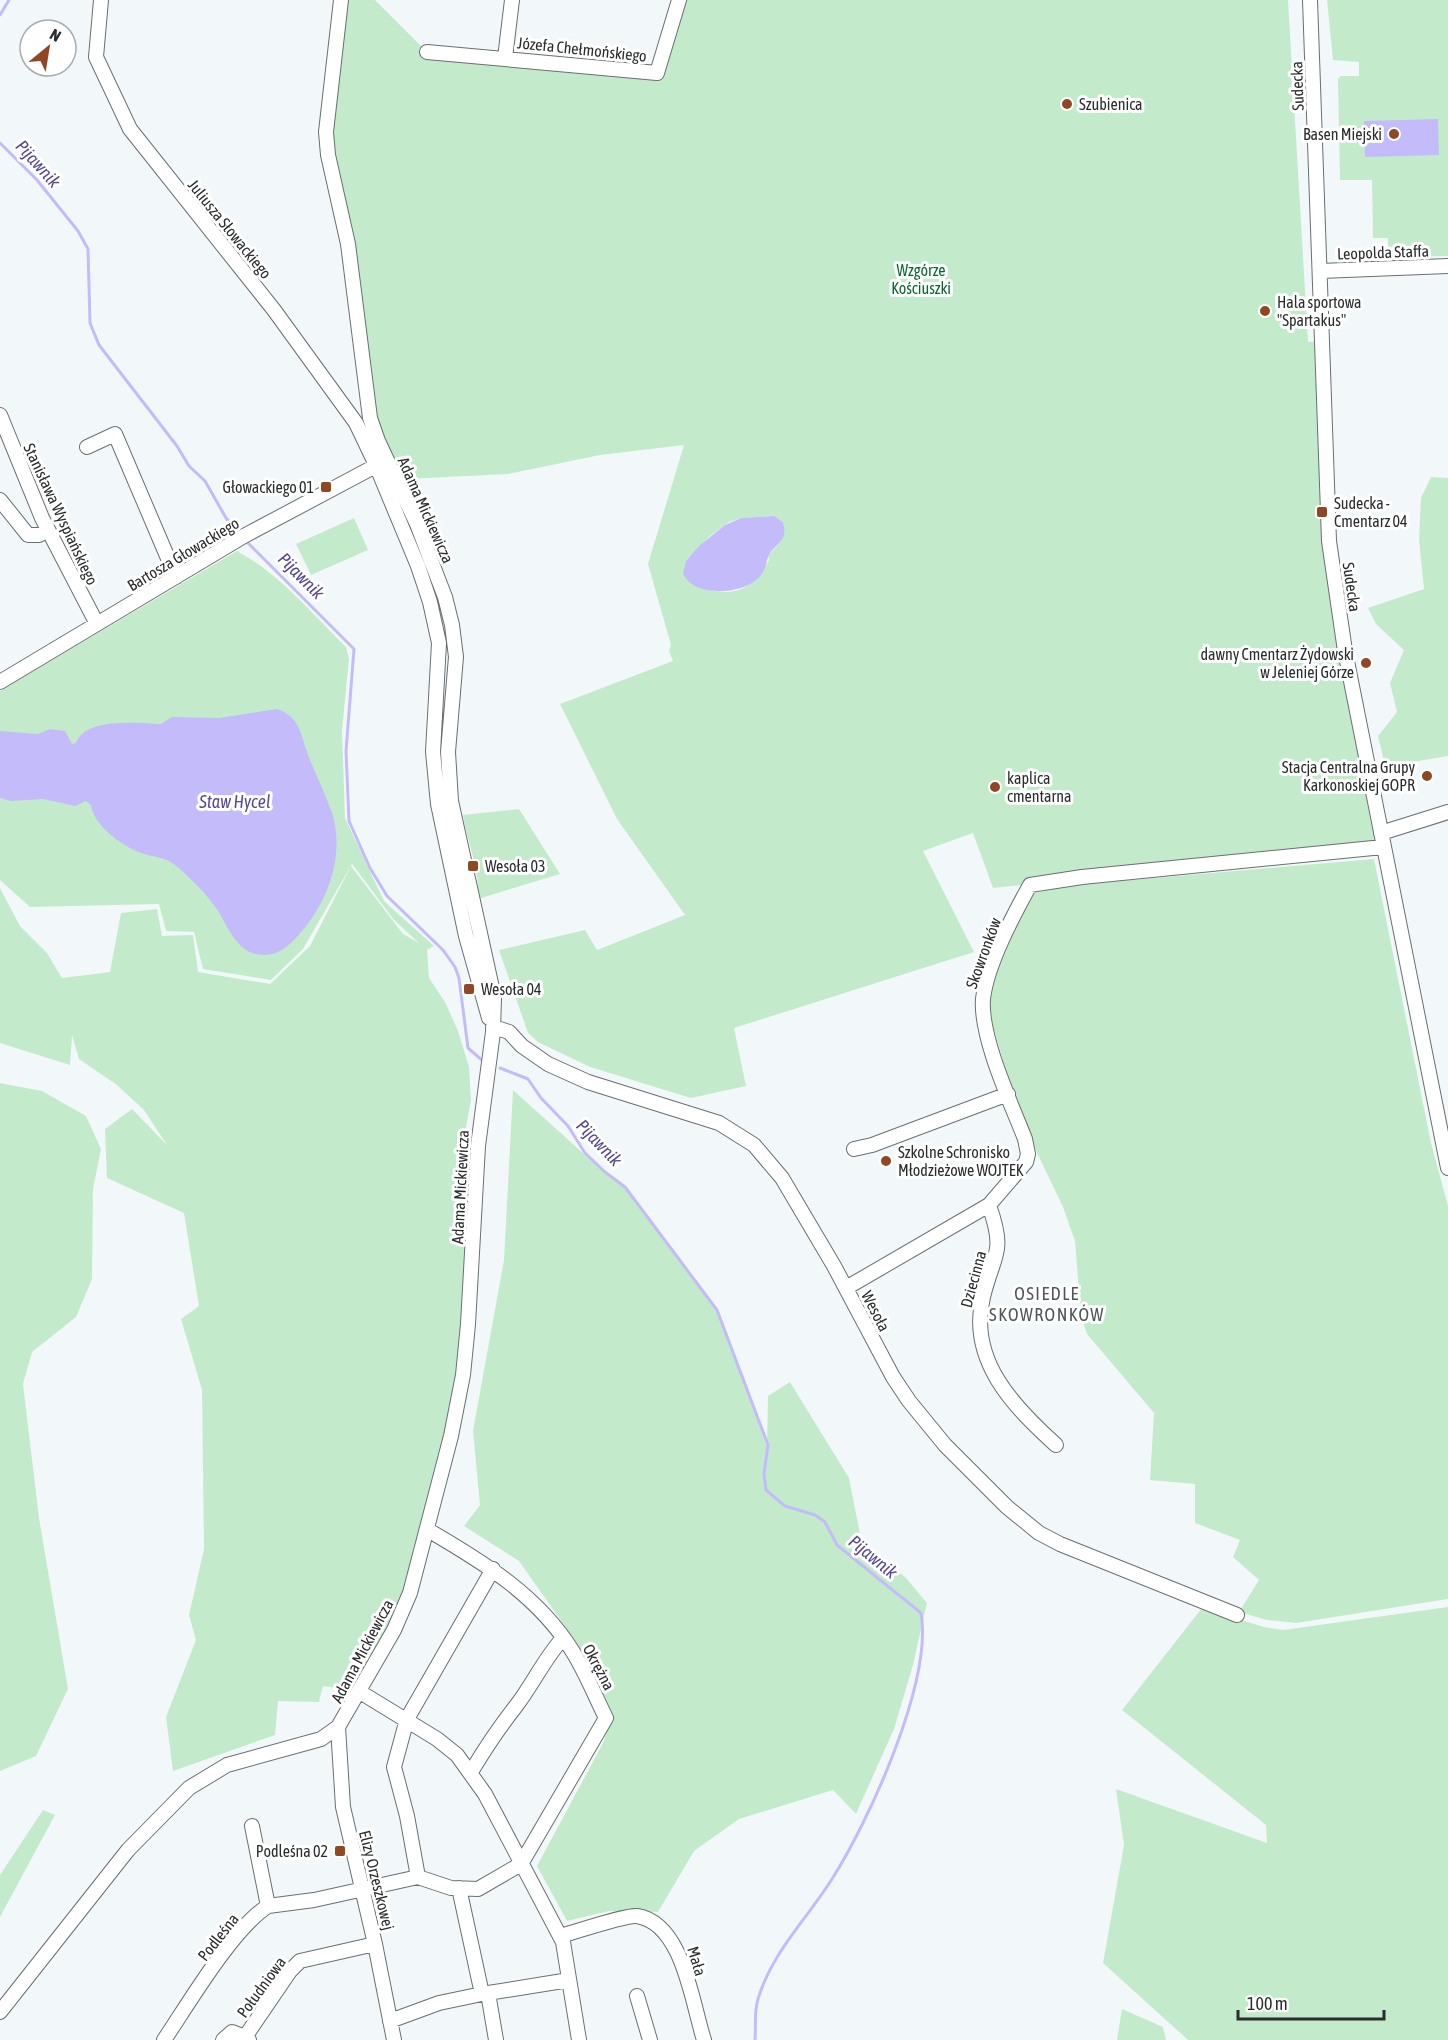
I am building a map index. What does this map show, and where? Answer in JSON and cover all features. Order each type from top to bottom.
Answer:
[{"type":"street","name":"Juliusza Słowackiego","points":[[101,0],[96,57],[130,129],[274,310],[356,423],[381,462]]},
{"type":"street","name":"Adama Mickiewicza","points":[[0,2012],[128,1850],[189,1788],[227,1765],[321,1739],[338,1726],[360,1692],[402,1614],[428,1530],[452,1436],[463,1375],[473,1246],[477,1146],[493,1032],[494,997],[451,801],[448,752],[456,657],[452,624],[445,597],[417,524],[381,462],[370,418],[348,244],[328,155],[326,132],[341,0]]},
{"type":"street","points":[[505,58],[512,0]]},
{"type":"street","name":"Józefa Chełmońskiego","points":[[427,51],[657,74],[679,0]]},
{"type":"street","name":"Sudecka","points":[[1310,0],[1329,541],[1335,596],[1448,1168]]},
{"type":"street","name":"Leopolda Staffa","points":[[1320,271],[1448,266]]},
{"type":"street","points":[[356,423],[365,426],[370,418]]},
{"type":"street","name":"Stanisława Wyspiańskiego","points":[[1,424],[48,530],[97,624]]},
{"type":"street","points":[[87,447],[115,434],[176,577]]},
{"type":"street","name":"Bartosza Głowackiego","points":[[0,682],[242,538],[381,462]]},
{"type":"street","points":[[0,500],[28,535],[39,535],[48,530]]},
{"type":"street","points":[[1381,833],[1448,812]]},
{"type":"street","name":"Skowronków","points":[[846,1288],[989,1205],[1022,1169],[1028,1154],[987,1035],[983,1000],[993,966],[1030,885],[1082,877],[1383,847]]},
{"type":"street","name":"Wesoła","points":[[493,1032],[500,1029],[509,1032],[522,1046],[548,1064],[588,1082],[718,1123],[754,1145],[782,1178],[846,1288],[892,1377],[945,1445],[1007,1507],[1039,1533],[1060,1544],[1237,1615]]},
{"type":"street","points":[[854,1149],[1008,1094]]},
{"type":"street","name":"Dziecinna","points":[[989,1205],[998,1235],[998,1254],[984,1296],[980,1319],[986,1361],[1031,1422],[1056,1445]]},
{"type":"street","name":"Okrężna","points":[[428,1530],[493,1569],[542,1611],[574,1653],[606,1718],[521,1864]]},
{"type":"street","points":[[418,1877],[407,1816],[394,1767],[407,1719],[493,1569]]},
{"type":"street","points":[[471,1772],[501,1722],[516,1706],[549,1653],[563,1638]]},
{"type":"street","points":[[360,1692],[444,1744],[471,1772],[560,1936],[579,2040]]},
{"type":"street","name":"Elizy Orzeszkowej","points":[[338,1726],[343,1807],[375,1944],[394,2040]]},
{"type":"street","points":[[252,1826],[268,1906],[418,1877],[459,1888],[478,1889],[521,1864]]},
{"type":"street","points":[[459,1888],[496,2040]]},
{"type":"street","name":"Podleśna","points":[[164,2040],[243,1928],[268,1906]]},
{"type":"street","name":"Mała","points":[[560,1936],[635,1916],[657,1923],[676,1945],[704,2040]]},
{"type":"street","name":"Południowa","points":[[223,2040],[232,2032],[247,2038],[290,1971],[300,1961],[375,1944]]},
{"type":"street","points":[[390,2021],[439,2003],[569,1980]]},
{"type":"street","points":[[638,1996],[650,2040]]},
{"type":"green space","name":"Wzgórze Kościuszki","points":[[342,0],[375,0],[427,52],[657,73],[686,0],[1288,0],[1308,342],[1322,341],[1328,515],[1383,847],[993,888],[973,833],[923,851],[974,952],[734,1028],[746,1086],[691,1098],[590,1067],[538,1042],[528,1033],[499,950],[585,930],[597,950],[685,915],[617,819],[560,704],[673,661],[669,651],[671,645],[648,564],[684,445],[600,455],[508,474],[405,479],[393,473],[377,423],[328,155]],"holes":[[[774,516],[783,522],[784,533],[781,541],[768,556],[769,560],[760,574],[748,585],[725,592],[697,586],[686,561],[710,536],[729,522],[741,518]]]},
{"type":"green space","name":"Basen Miejski","points":[[1327,0],[1448,0],[1448,256],[1388,257],[1388,238],[1373,238],[1372,180],[1340,180],[1338,79],[1341,76],[1359,76],[1359,62],[1333,60]]},
{"type":"green space","points":[[1431,477],[1448,478],[1448,756],[1407,763],[1384,761],[1378,736],[1397,712],[1390,683],[1404,650],[1376,624],[1368,608],[1424,589],[1419,540],[1421,498]]},
{"type":"green space","points":[[354,518],[368,550],[311,575],[296,544]]},
{"type":"green space","points":[[237,551],[268,571],[346,647],[349,659],[342,731],[345,818],[384,901],[434,946],[427,950],[429,978],[445,1002],[458,1031],[469,1067],[471,1100],[462,1149],[473,1246],[463,1375],[410,1593],[360,1692],[323,1686],[319,1702],[278,1701],[275,1735],[173,1771],[166,1717],[196,1640],[189,1615],[204,1549],[202,1390],[181,1319],[199,1306],[184,1213],[107,1178],[105,1129],[132,1109],[167,1145],[144,1110],[117,1085],[79,1059],[72,1035],[70,1065],[0,1043],[0,888],[20,926],[47,953],[62,978],[110,972],[121,913],[157,909],[162,936],[193,935],[198,972],[270,984],[310,946],[351,866],[403,934],[419,943],[394,920],[352,864],[303,949],[271,980],[203,969],[194,932],[166,931],[159,904],[30,907],[0,880],[0,691]]},
{"type":"green space","points":[[519,809],[560,874],[478,899],[475,867],[463,815]]},
{"type":"green space","points":[[1374,859],[1431,1143],[1448,1206],[1448,1599],[1296,1623],[1267,1620],[1239,1612],[1259,1580],[1233,1557],[1240,1540],[1195,1523],[1195,1484],[1150,1480],[1154,1413],[1087,1334],[1081,1316],[1075,1241],[1063,1207],[1030,1138],[1012,1091],[993,1026],[989,998],[998,967],[1025,905],[1035,893],[1075,885]]},
{"type":"green space","points":[[0,1083],[42,1091],[86,1116],[101,1149],[93,1189],[92,1279],[76,1317],[32,1352],[23,1384],[39,1518],[68,1689],[36,1756],[0,1771]]},
{"type":"green space","points":[[513,1090],[604,1172],[625,1187],[717,1310],[767,1447],[768,1396],[790,1382],[849,1478],[861,1539],[906,1578],[927,1603],[913,1665],[894,1729],[856,1814],[833,1790],[739,1819],[694,1851],[658,1912],[609,1911],[567,1921],[537,1866],[603,1743],[612,1714],[576,1642],[519,1561],[464,1526],[480,1505],[473,1431],[504,1260]]},
{"type":"green space","points":[[1448,1607],[1448,2040],[1188,2040],[1103,1963],[1124,1845],[1116,1789],[1267,1843],[1266,1825],[1122,1710],[1202,1608],[1264,1627],[1283,1630]]},
{"type":"green space","points":[[43,1810],[55,1815],[0,1917],[0,1875]]},
{"type":"green space","points":[[1122,2009],[1163,2027],[1166,2040],[1117,2040]]},
{"type":"water","points":[[1438,119],[1439,155],[1365,157],[1364,121]]},
{"type":"water","points":[[774,516],[783,522],[783,537],[768,556],[763,572],[756,580],[739,589],[728,591],[706,590],[688,581],[683,573],[686,561],[699,546],[725,525],[741,518]]},
{"type":"water","name":"Staw Hycel","points":[[277,709],[291,716],[298,728],[332,813],[336,830],[336,847],[335,864],[316,912],[296,938],[276,953],[259,955],[245,949],[234,938],[218,910],[200,888],[171,862],[141,853],[117,840],[97,820],[91,805],[86,801],[75,806],[43,799],[11,801],[0,798],[0,731],[38,734],[50,729],[65,731],[72,744],[90,729],[101,725],[161,724],[172,717],[219,718]]},
{"type":"waterway","name":"Pijawnik","points":[[0,15],[9,0]]},
{"type":"waterway","name":"Pijawnik","points":[[0,143],[37,180],[78,231],[88,249],[90,323],[99,345],[177,446],[189,466],[205,481],[226,518],[240,535]]},
{"type":"waterway","name":"Pijawnik","points":[[245,540],[354,649],[346,751],[349,821],[370,868],[387,896],[443,950],[455,967],[459,978],[468,1048],[483,1061]]},
{"type":"waterway","name":"Pijawnik","points":[[500,1068],[528,1079],[541,1098],[568,1126],[585,1153],[625,1187],[717,1310],[768,1445],[764,1474],[766,1490],[785,1506],[815,1515],[825,1522],[837,1545],[921,1613],[922,1642],[917,1675],[895,1750],[880,1787],[847,1854],[822,1894],[781,1951],[764,1982],[757,2004],[755,2040]]},
{"type":"place","name":"Szubienica","points":[[1067,104]]},
{"type":"place","name":"Basen Miejski","points":[[1394,134]]},
{"type":"place","name":"Hala sportowa \"Spartakus\"","points":[[1265,311]]},
{"type":"place","name":"Głowackiego 01","points":[[326,487]]},
{"type":"place","name":"Sudecka - Cmentarz 04","points":[[1322,512]]},
{"type":"place","name":"dawny Cmentarz Żydowski w Jeleniej Górze","points":[[1366,663]]},
{"type":"place","name":"Stacja Centralna Grupy Karkonoskiej GOPR","points":[[1427,776]]},
{"type":"place","name":"kaplica cmentarna","points":[[995,787]]},
{"type":"place","name":"Wesoła 03","points":[[473,866]]},
{"type":"place","name":"Wesoła 04","points":[[469,989]]},
{"type":"place","name":"Szkolne Schronisko Młodzieżowe WOJTEK","points":[[886,1161]]},
{"type":"place","name":"Podleśna 02","points":[[340,1851]]},
{"type":"district","name":"OSIEDLE SKOWRONKÓW","points":[[1047,1304]]}]
